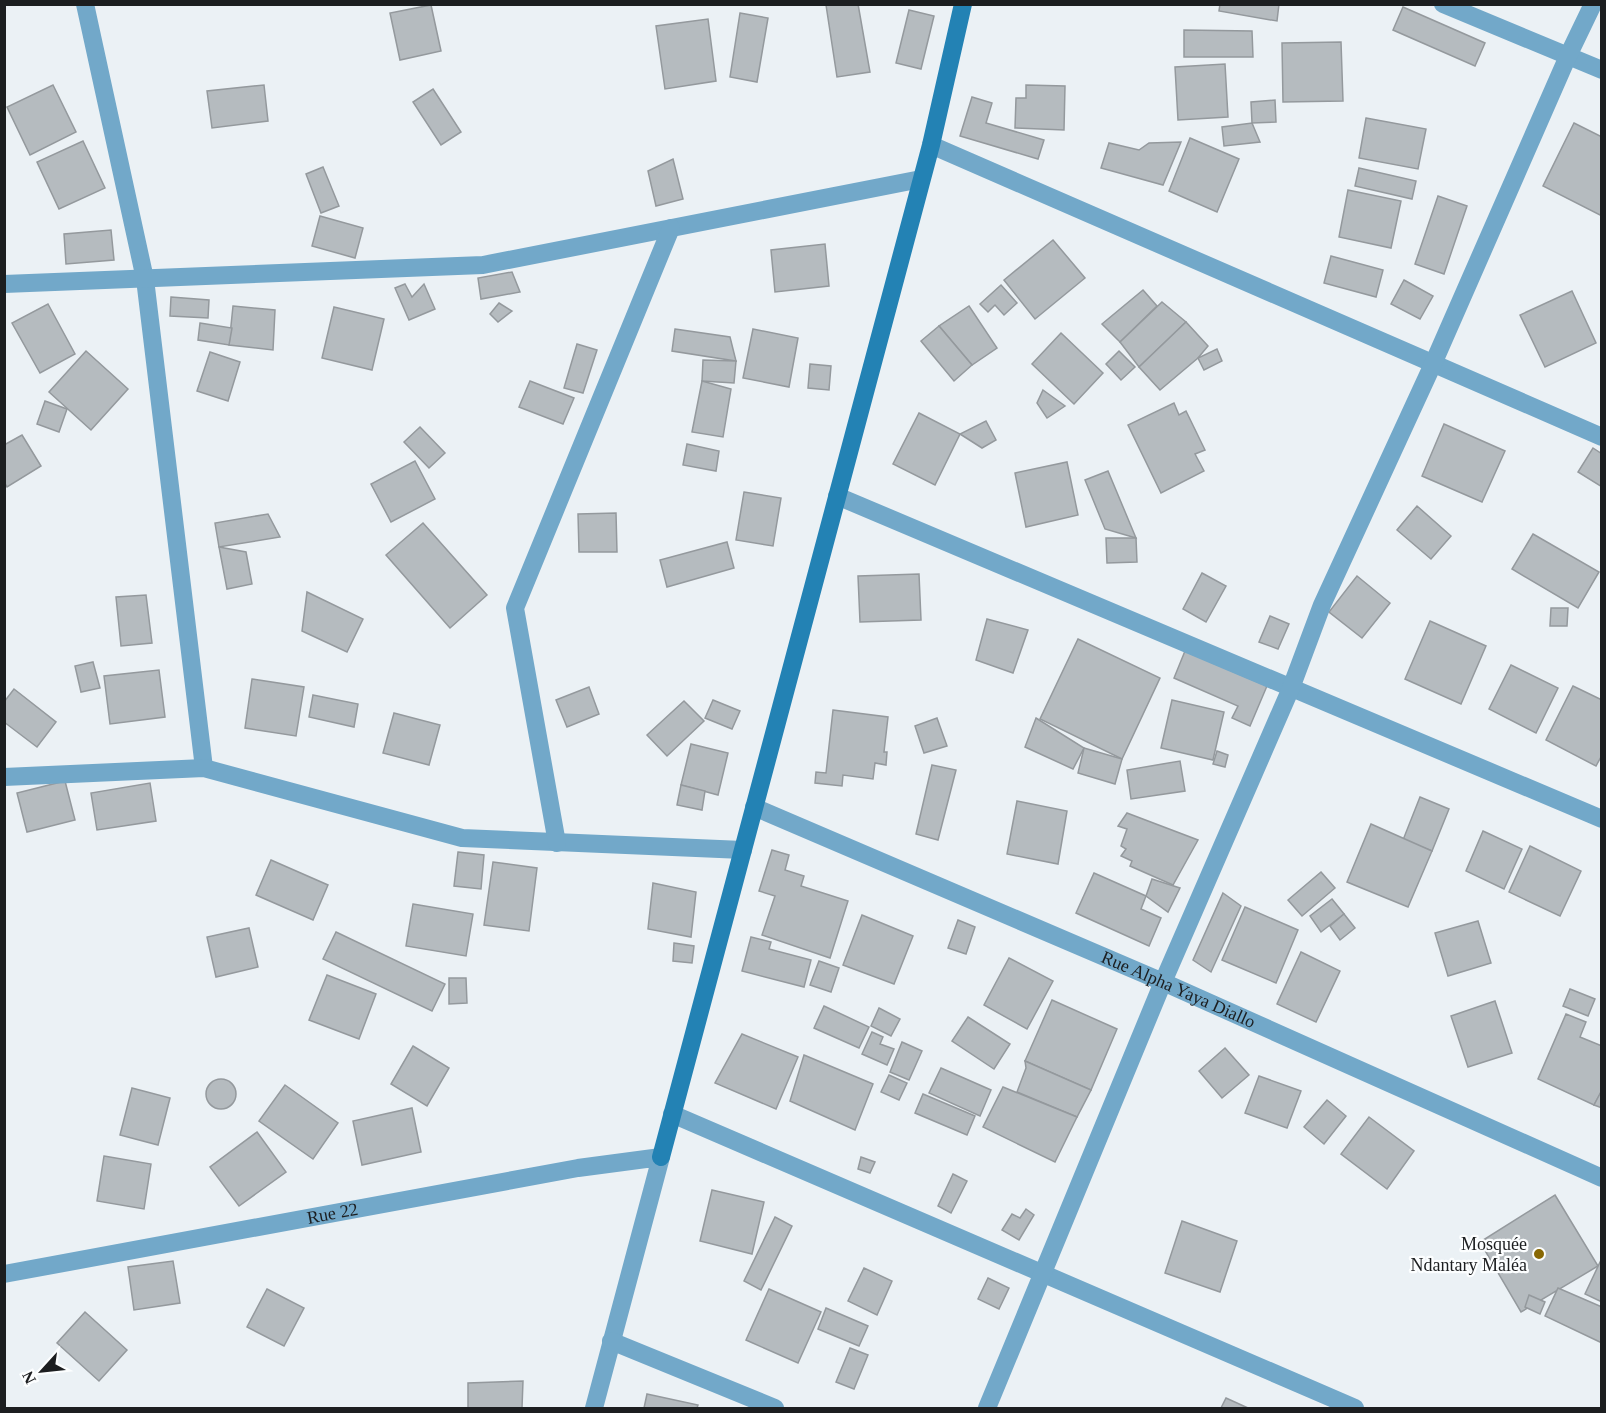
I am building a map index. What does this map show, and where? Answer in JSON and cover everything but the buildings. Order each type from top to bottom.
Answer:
[{"type":"street","points":[[85,4],[145,279],[204,768]]},
{"type":"street","points":[[594,1408],[931,145],[963,4]]},
{"type":"street","points":[[1443,4],[1602,70]]},
{"type":"street","points":[[987,1408],[1163,982],[1292,688],[1322,605],[1433,364],[1593,4]]},
{"type":"street","points":[[931,145],[1602,437]]},
{"type":"street","points":[[4,284],[483,265],[921,179]]},
{"type":"street","points":[[557,843],[514,608],[671,228]]},
{"type":"street","points":[[837,496],[1602,819]]},
{"type":"street","points":[[4,777],[204,768],[462,838],[742,850]]},
{"type":"street","name":"Rue Alpha Yaya Diallo","points":[[754,807],[1163,982],[1602,1178]]},
{"type":"street","points":[[672,1113],[1355,1408]]},
{"type":"street","name":"Rue 22","points":[[4,1274],[578,1168],[661,1157]]},
{"type":"street","points":[[611,1341],[775,1408]]},
{"type":"place","name":"Mosquée Ndantary Maléa","points":[[1539,1254]]}]
